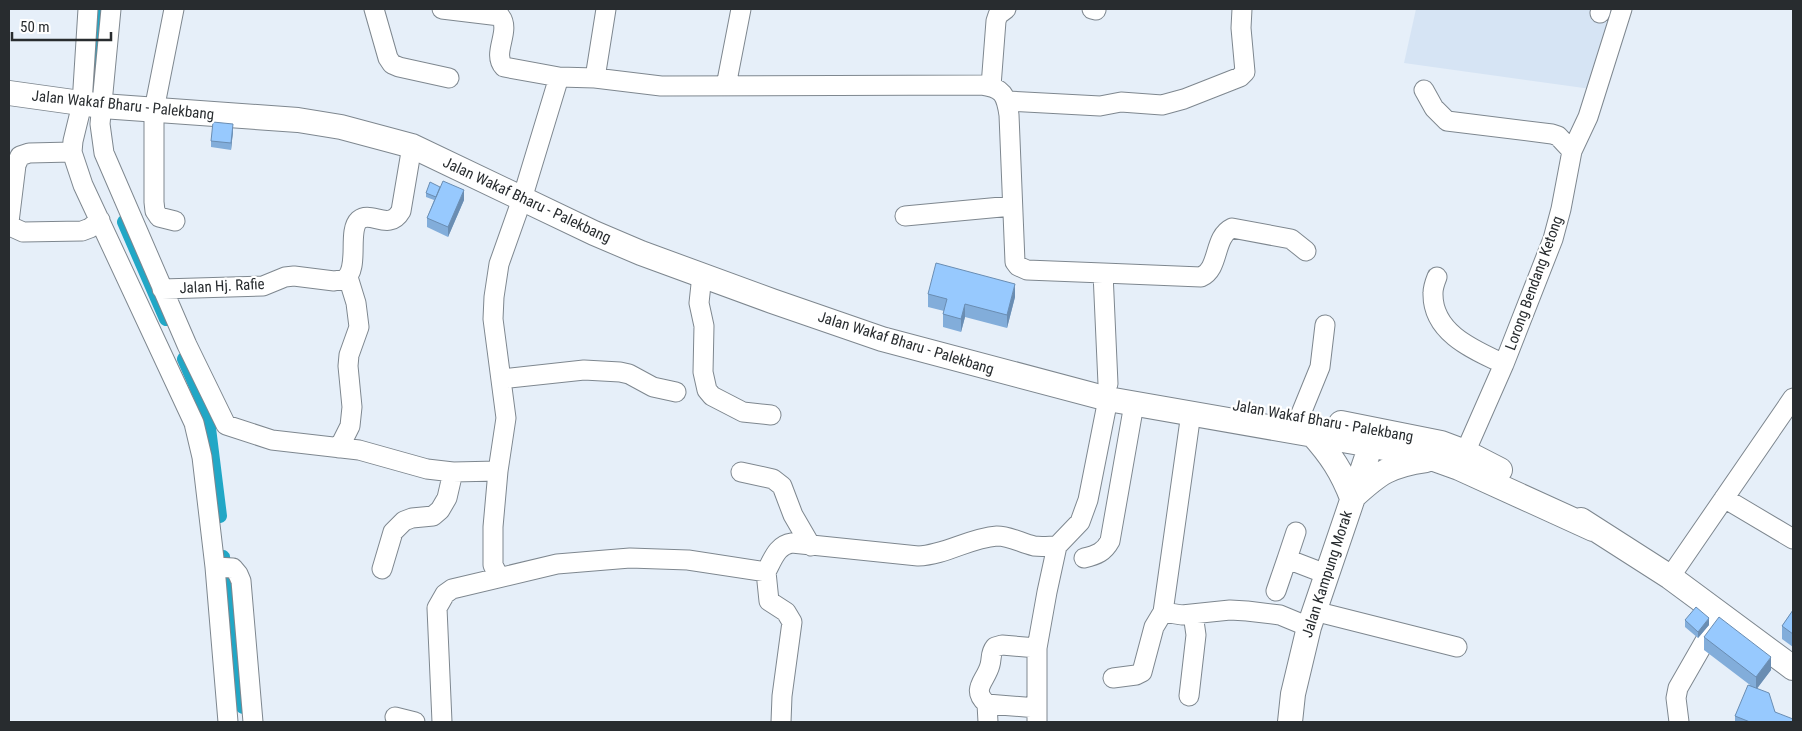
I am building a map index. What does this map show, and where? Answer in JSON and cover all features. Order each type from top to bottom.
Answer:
[{"type":"main road","name":"Jalan Wakaf Bharu - Palekbang","points":[[9,93],[92,105],[298,120],[341,126],[412,146],[641,253],[882,338],[1030,379],[1373,437],[1441,443],[1462,460],[1593,529],[1670,576],[1793,668]]},
{"type":"main road","name":"Jalan Wakaf Bharu - Palekbang","points":[[1108,392],[1134,404],[1191,414],[1306,425]]},
{"type":"main road","points":[[1306,425],[1338,467],[1352,498],[1375,476],[1403,463],[1434,459]]},
{"type":"main road","name":"Jalan Wakaf Bharu - Palekbang","points":[[1373,437],[1434,459],[1462,460]]},
{"type":"main road","name":"Jalan Kampung Morak","points":[[1290,722],[1293,694],[1311,619],[1373,437]]},
{"type":"street","points":[[88,9],[92,105],[100,124],[104,153],[186,345],[226,425]]},
{"type":"street","points":[[111,9],[92,105],[73,141],[72,152],[83,185],[197,423],[222,567],[228,722]]},
{"type":"street","points":[[174,9],[154,110],[155,212],[159,217],[174,221]]},
{"type":"street","points":[[374,9],[388,58],[392,64],[399,68],[449,78]]},
{"type":"street","points":[[442,9],[500,16],[504,21],[500,57],[504,67],[559,77],[595,78],[661,86],[990,86],[1002,92],[1007,102],[1014,257],[1018,266],[1027,270],[1201,278],[1208,272],[1224,234],[1232,228],[1291,239],[1306,251]]},
{"type":"street","points":[[595,78],[606,9]]},
{"type":"street","points":[[726,86],[741,9]]},
{"type":"street","points":[[990,86],[996,21],[998,15],[1006,9]]},
{"type":"street","points":[[1007,102],[1100,106],[1122,102],[1162,105],[1184,99],[1240,77],[1246,72],[1241,28],[1242,9]]},
{"type":"street","name":"Lorong Bendang Ketong","points":[[1462,460],[1504,364],[1553,239],[1572,151],[1588,117],[1622,9]]},
{"type":"street","points":[[499,577],[493,565],[493,527],[498,471],[506,418],[493,319],[494,297],[499,264],[522,199],[559,77]]},
{"type":"street","points":[[1424,90],[1434,108],[1447,121],[1552,134],[1558,136],[1572,151]]},
{"type":"street","points":[[339,448],[350,426],[352,407],[348,366],[349,355],[359,327],[356,303],[348,277],[351,271],[355,229],[358,222],[365,218],[392,220],[398,216],[401,211],[412,146]]},
{"type":"street","points":[[72,152],[30,153],[20,156],[16,165],[9,222],[17,230],[23,232],[82,231],[90,228],[100,220]]},
{"type":"street","points":[[905,216],[1012,206]]},
{"type":"street","points":[[1037,648],[1002,644],[995,646],[991,652],[991,664],[981,682],[979,691],[980,698],[988,713],[1037,715],[1037,648],[1057,546],[1080,522],[1088,500],[1108,392],[1103,273]]},
{"type":"street","points":[[702,275],[699,303],[704,326],[703,372],[707,390],[712,396],[742,412],[771,416]]},
{"type":"street","name":"Jalan Hj. Rafie","points":[[162,289],[263,286],[286,277],[294,276],[334,281],[342,281],[348,277]]},
{"type":"street","points":[[1437,277],[1433,292],[1436,310],[1444,324],[1457,340],[1504,364]]},
{"type":"street","points":[[1306,425],[1320,367],[1324,324]]},
{"type":"street","points":[[501,378],[584,370],[620,372],[629,374],[653,387],[676,392]]},
{"type":"street","points":[[1670,576],[1793,398]]},
{"type":"street","points":[[1084,558],[1098,555],[1106,548],[1110,541],[1134,404]]},
{"type":"street","points":[[1113,678],[1136,675],[1142,672],[1154,627],[1163,612],[1191,414]]},
{"type":"street","points":[[197,423],[226,425],[272,440],[359,450],[427,469],[453,472],[498,471]]},
{"type":"street","points":[[382,569],[393,532],[404,521],[412,518],[433,516],[440,510],[447,498],[453,472]]},
{"type":"street","points":[[741,472],[773,479],[782,486],[793,515],[810,546]]},
{"type":"street","points":[[1724,498],[1793,539]]},
{"type":"street","points":[[1276,591],[1296,532]]},
{"type":"street","points":[[781,722],[782,696],[792,622],[786,612],[769,601],[766,572],[782,546],[792,543],[918,556],[938,554],[976,540],[997,536],[1009,537],[1034,546],[1057,546]]},
{"type":"street","points":[[442,722],[436,617],[440,600],[452,589],[557,564],[630,558],[688,560],[766,572]]},
{"type":"street","points":[[1287,559],[1326,574]]},
{"type":"street","points":[[222,567],[236,571],[241,581],[253,722]]},
{"type":"street","points":[[1163,612],[1182,615],[1230,610],[1311,619],[1457,647]]},
{"type":"street","points":[[1189,696],[1196,635],[1193,614]]},
{"type":"street","points":[[1679,722],[1676,698],[1678,688],[1720,615]]},
{"type":"street","points":[[395,717],[415,722]]},
{"type":"shaded area","points":[[1416,9],[1614,9],[1591,89],[1404,63]]},
{"type":"building","points":[[213,122],[233,124],[231,143],[211,141]]},
{"type":"building","points":[[443,181],[464,190],[448,227],[427,218]]},
{"type":"building","points":[[430,182],[440,187],[436,197],[426,193]]},
{"type":"building","points":[[936,263],[1015,284],[1007,315],[965,304],[961,319],[943,314],[947,299],[928,294]]},
{"type":"building","points":[[1696,607],[1709,618],[1698,632],[1685,620]]},
{"type":"building","points":[[1793,610],[1793,634],[1782,626]]},
{"type":"building","points":[[1719,617],[1771,657],[1756,677],[1704,637]]},
{"type":"building","points":[[1748,685],[1769,693],[1775,712],[1793,719],[1793,722],[1750,722],[1735,716]]},
{"type":"waterway","points":[[93,93],[98,9]]},
{"type":"waterway","points":[[124,222],[166,319]]},
{"type":"waterway","points":[[184,359],[201,398],[209,428],[220,516]]},
{"type":"waterway","points":[[223,557],[243,707]]}]
